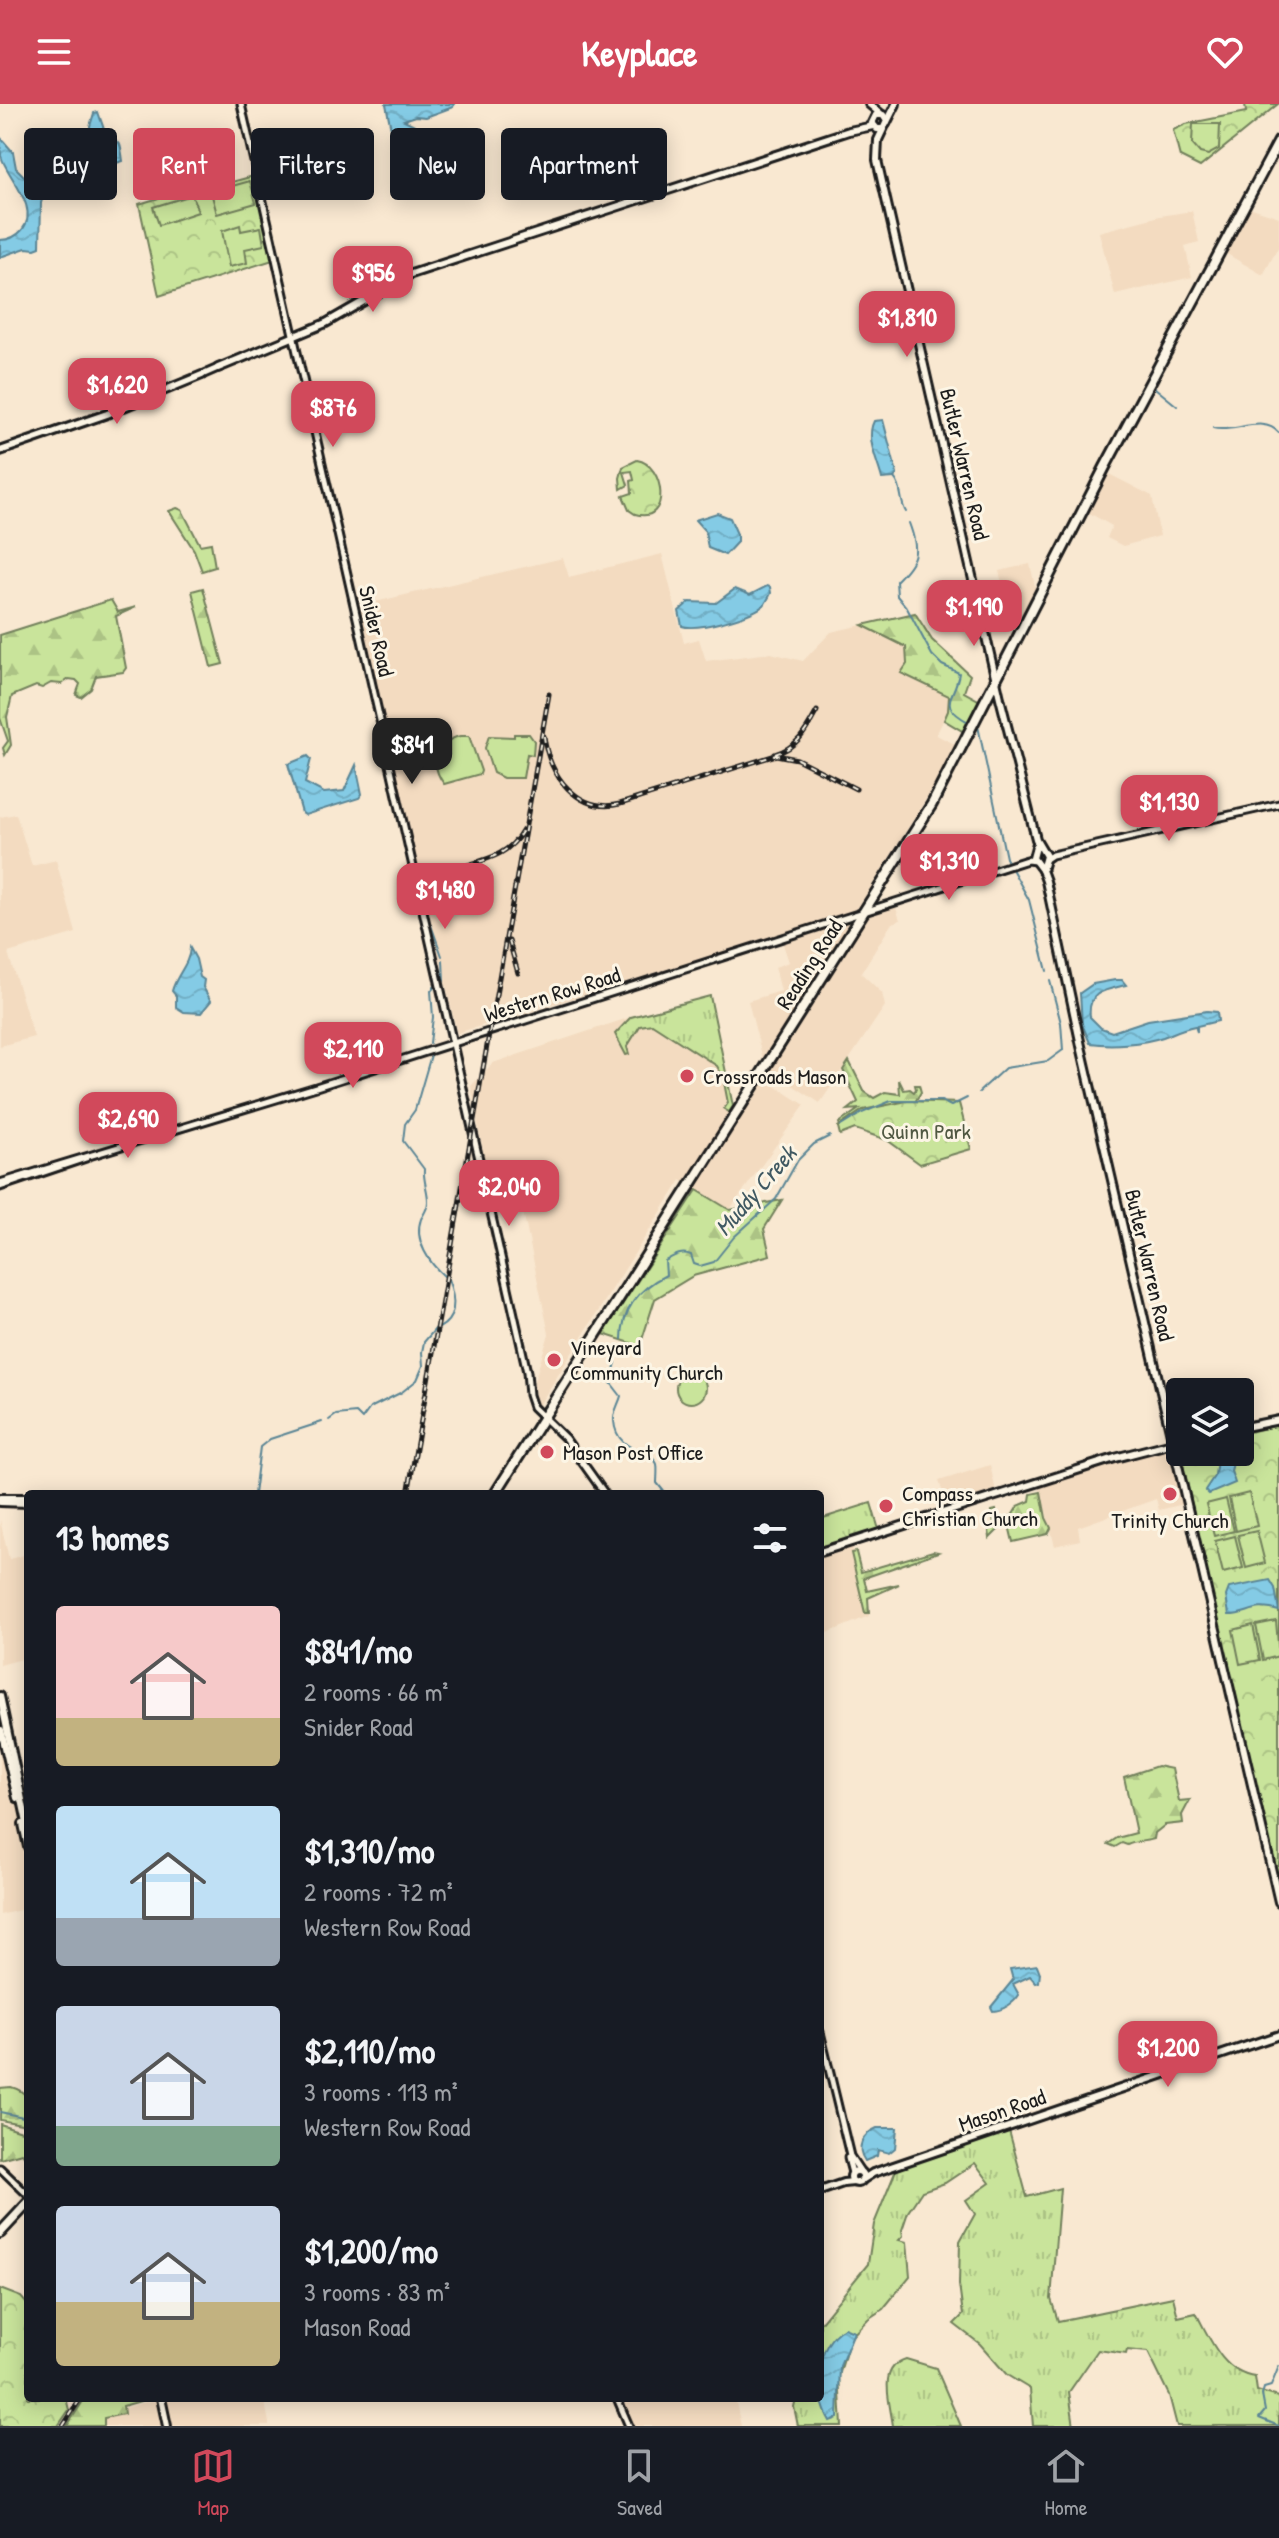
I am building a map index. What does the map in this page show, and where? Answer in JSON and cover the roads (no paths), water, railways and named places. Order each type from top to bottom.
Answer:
[{"type":"main road","name":"Butler Warren Road","points":[[895,107],[877,118],[877,160],[997,681]]},
{"type":"main road","points":[[218,368],[337,317],[411,274],[860,127],[877,118]]},
{"type":"main road","name":"Reading Road","points":[[497,1490],[689,1182],[932,804],[995,694],[1003,667],[1105,467],[1279,141]]},
{"type":"main road","points":[[0,450],[107,414],[202,375]]},
{"type":"main road","points":[[993,664],[1003,667]]},
{"type":"main road","name":"Butler Warren Road","points":[[995,694],[1039,856],[1166,1395]]},
{"type":"main road","points":[[1254,1425],[1279,1420]]},
{"type":"main road","points":[[824,1551],[1166,1445]]},
{"type":"main road","name":"Butler Warren Road","points":[[1182,1466],[1279,1902]]},
{"type":"main road","points":[[0,1500],[24,1501]]},
{"type":"main road","points":[[0,1696],[24,1809]]},
{"type":"main road","points":[[0,1723],[24,1829]]},
{"type":"main road","name":"Mason Road","points":[[824,2190],[1279,2035]]},
{"type":"main road","points":[[0,2233],[24,2207]]},
{"type":"main road","points":[[162,2402],[167,2426]]},
{"type":"street","name":"Snider Road","points":[[241,104],[408,833],[446,1005],[448,1027],[527,1372],[529,1398],[542,1417],[565,1438],[602,1490]]},
{"type":"street","points":[[202,375],[218,368]]},
{"type":"street","name":"Western Row Road","points":[[0,1185],[1039,856],[1279,804]]},
{"type":"street","points":[[824,2051],[829,2075]]},
{"type":"street","points":[[824,2057],[857,2176]]},
{"type":"street","points":[[0,2168],[24,2191]]},
{"type":"street","points":[[619,2402],[629,2426]]},
{"type":"water","points":[[386,104],[454,104],[426,117],[404,120],[418,128],[391,128]]},
{"type":"water","points":[[98,112],[104,128],[90,128],[94,113]]},
{"type":"water","points":[[0,137],[13,152],[16,168],[24,176],[24,200],[4,164]]},
{"type":"water","points":[[117,141],[120,145],[123,161],[117,163]]},
{"type":"water","points":[[42,200],[40,247],[26,248],[0,257],[0,240],[12,238],[27,221],[25,202]]},
{"type":"water","points":[[883,420],[897,474],[894,478],[882,479],[872,442],[874,421]]},
{"type":"water","points":[[717,513],[730,518],[737,534],[737,542],[725,555],[708,548],[705,531],[695,520]]},
{"type":"water","points":[[767,586],[771,594],[758,609],[712,624],[682,626],[679,611],[689,602],[716,603],[735,589],[750,595]]},
{"type":"water","points":[[308,756],[311,759],[305,783],[324,793],[344,791],[356,765],[362,794],[359,798],[305,815],[302,813],[288,764]]},
{"type":"water","points":[[190,948],[211,1001],[201,1013],[184,1012],[176,1007],[176,996],[172,991]]},
{"type":"water","points":[[1122,980],[1126,985],[1099,993],[1091,1002],[1090,1017],[1101,1028],[1112,1032],[1148,1020],[1207,1011],[1217,1012],[1218,1021],[1197,1026],[1197,1032],[1195,1026],[1146,1041],[1090,1043],[1082,1024],[1080,993],[1093,984]]},
{"type":"water","points":[[1216,1466],[1232,1466],[1235,1483],[1209,1494],[1205,1490],[1215,1475]]},
{"type":"water","points":[[1270,1580],[1275,1588],[1279,1611],[1263,1608],[1229,1615],[1226,1596],[1229,1588]]},
{"type":"water","points":[[1037,1965],[1039,1982],[1036,1983],[1030,1976],[1013,1984],[1019,1995],[1017,1998],[1004,2008],[993,2011],[991,2007],[1013,1980],[1010,1969]]},
{"type":"water","points":[[877,2128],[897,2128],[895,2148],[889,2153],[878,2150],[877,2156],[865,2161],[862,2142]]},
{"type":"water","points":[[844,2328],[854,2332],[840,2366],[838,2418],[830,2421],[823,2402],[824,2353],[834,2336]]},
{"type":"waterway","points":[[1155,388],[1177,406]]},
{"type":"waterway","points":[[1213,428],[1265,425],[1279,433]]},
{"type":"waterway","name":"Muddy Creek","points":[[894,478],[906,512]]},
{"type":"waterway","name":"Muddy Creek","points":[[909,523],[915,549],[912,561],[896,581],[897,596],[907,608],[932,655],[942,665],[959,673],[950,706],[970,723]]},
{"type":"waterway","name":"Muddy Creek","points":[[978,726],[1006,858],[1029,900],[1047,971]]},
{"type":"waterway","name":"Muddy Creek","points":[[431,925],[442,956]]},
{"type":"waterway","name":"Muddy Creek","points":[[443,960],[444,981]]},
{"type":"waterway","name":"Muddy Creek","points":[[979,1092],[1005,1068],[1048,1061],[1063,1050],[1061,1023],[1050,981]]},
{"type":"waterway","name":"Muddy Creek","points":[[430,1043],[433,1017],[431,991],[436,985]]},
{"type":"waterway","name":"Muddy Creek","points":[[431,1055],[415,1110],[405,1124],[403,1141],[424,1169],[428,1201],[419,1227],[421,1243],[445,1277]]},
{"type":"waterway","name":"Muddy Creek","points":[[841,1126],[891,1101],[941,1101],[951,1106],[967,1098]]},
{"type":"waterway","name":"Muddy Creek","points":[[622,1339],[629,1309],[648,1286],[666,1275],[665,1261],[684,1254],[691,1255],[694,1264],[700,1266],[714,1262],[734,1237],[776,1199],[798,1160],[814,1144],[830,1136]]},
{"type":"waterway","name":"Muddy Creek","points":[[439,1328],[452,1313],[448,1279]]},
{"type":"waterway","name":"Muddy Creek","points":[[329,1420],[336,1415],[356,1413],[362,1419],[370,1408],[402,1392],[417,1380],[423,1366],[424,1342],[436,1328]]},
{"type":"waterway","name":"Muddy Creek","points":[[616,1362],[611,1383],[621,1396],[615,1411],[616,1431],[627,1445],[654,1459],[657,1483],[663,1490]]},
{"type":"waterway","name":"Muddy Creek","points":[[255,1490],[260,1447],[270,1439],[322,1422]]},
{"type":"waterway","name":"Muddy Creek","points":[[0,2112],[24,2117]]},
{"type":"waterway","points":[[1279,2366],[1271,2386],[1264,2388],[1265,2411],[1259,2418],[1279,2426]]},
{"type":"railway","points":[[409,1490],[549,694]]},
{"type":"railway","points":[[775,754],[795,743],[817,711]]},
{"type":"railway","points":[[544,736],[552,764],[568,788],[591,803],[605,806],[776,755],[797,759],[856,789]]},
{"type":"railway","points":[[468,865],[506,849],[523,830]]},
{"type":"railway","points":[[509,941],[518,973]]},
{"type":"railway","points":[[63,2426],[78,2402]]},
{"type":"place","name":"Crossroads Mason","points":[[687,1076]]},
{"type":"place","name":"Vineyard Community Church","points":[[554,1360]]},
{"type":"place","name":"Mason Post Office","points":[[547,1452]]},
{"type":"place","name":"Trinity Church","points":[[1170,1494]]},
{"type":"place","name":"Compass Christian Church","points":[[886,1506]]},
{"type":"park label","name":"Quinn Park","points":[[926,1131]]}]
